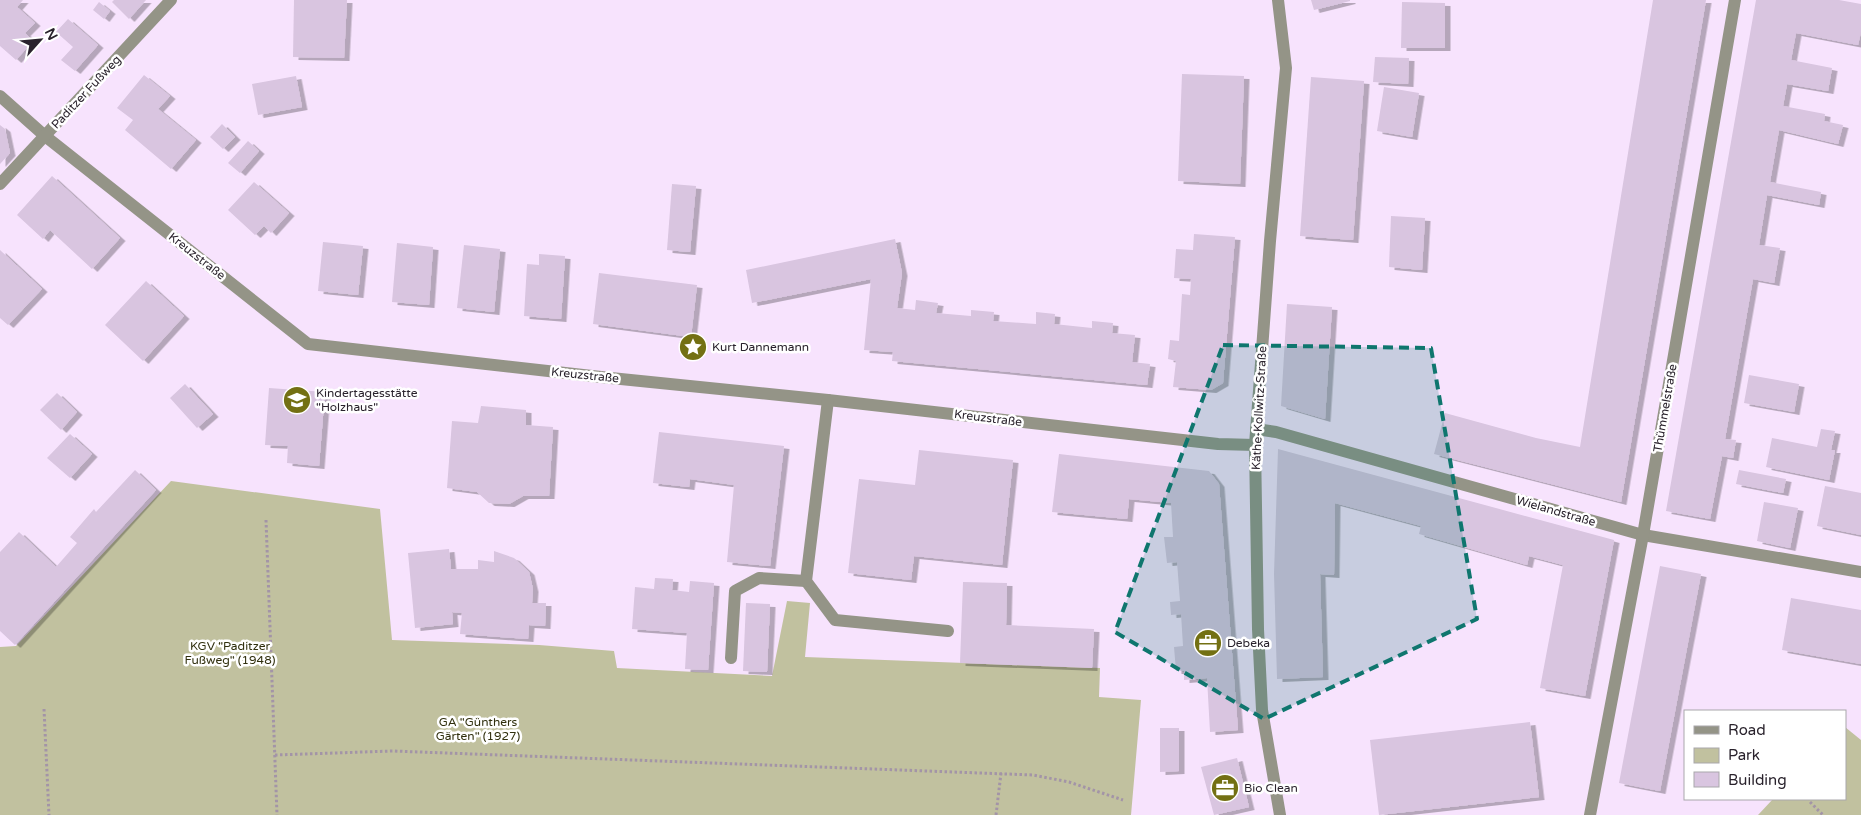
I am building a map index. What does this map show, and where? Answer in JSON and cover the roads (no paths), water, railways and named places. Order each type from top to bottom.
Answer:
[{"type":"street","name":"Paditzer Fußweg","points":[[0,184],[172,0]]},
{"type":"street","name":"Käthe-Kollwitz-Straße","points":[[1278,0],[1286,68],[1255,445],[1258,630],[1262,710],[1280,815]]},
{"type":"street","name":"Thümmelstraße","points":[[1590,815],[1643,536],[1735,0]]},
{"type":"street","name":"Kreuzstraße","points":[[0,96],[45,136],[308,344],[1218,444],[1255,445]]},
{"type":"street","points":[[828,400],[806,582],[835,620],[948,631]]},
{"type":"street","name":"Wielandstraße","points":[[1256,429],[1276,432],[1643,536],[1861,572]]},
{"type":"street","points":[[731,658],[735,591],[759,578],[806,582]]},
{"type":"place","name":"Kurt Dannemann","points":[[693,347]]},
{"type":"place","name":"Kindertagesstätte \"Holzhaus\"","points":[[297,400]]},
{"type":"place","name":"Debeka","points":[[1208,643]]},
{"type":"place","name":"Bio Clean","points":[[1225,788]]},
{"type":"park label","name":"KGV \"Paditzer Fußweg\" (1948)","points":[[230,653]]},
{"type":"park label","name":"GA \"Günthers Gärten\" (1927)","points":[[478,729]]}]
